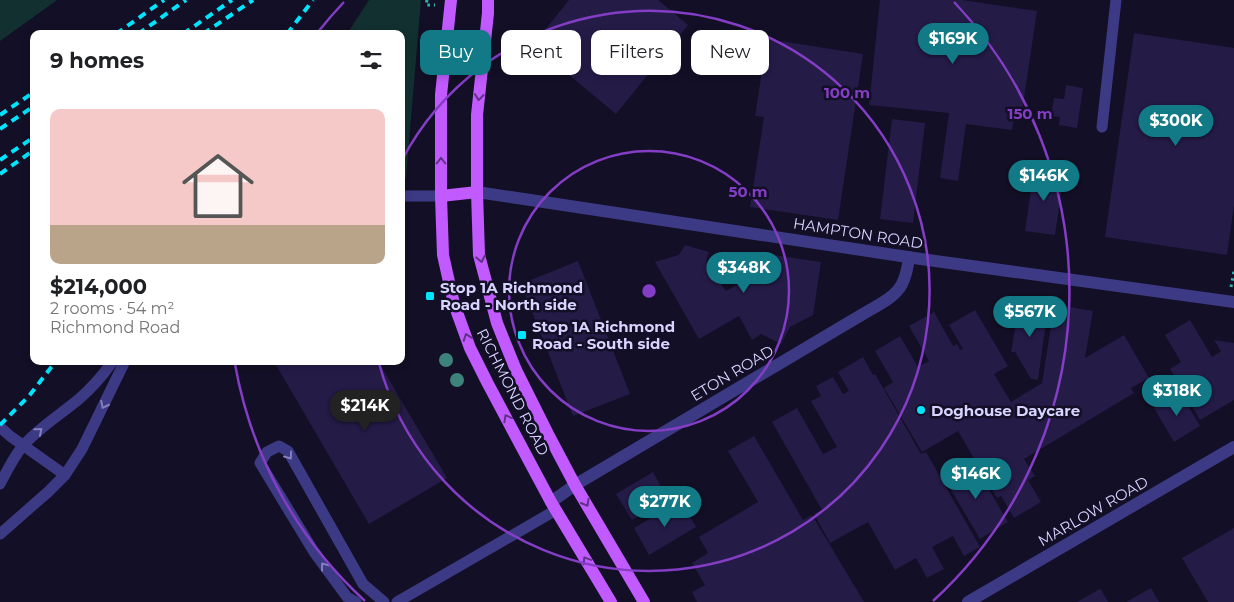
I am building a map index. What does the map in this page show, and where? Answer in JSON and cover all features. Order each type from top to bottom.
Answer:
[{"type":"main road","name":"RICHMOND ROAD","points":[[451,0],[441,95],[441,196],[442,255],[454,304],[470,348],[486,382],[554,506],[611,602]]},
{"type":"main road","name":"RICHMOND ROAD","points":[[488,0],[477,115],[479,255],[497,323],[516,370],[575,484],[644,602]]},
{"type":"main road","points":[[441,196],[477,192]]},
{"type":"street","name":"HAMPTON ROAD","points":[[477,192],[909,257],[1234,302]]},
{"type":"street","name":"ETON ROAD","points":[[554,506],[575,484],[890,298],[901,286],[907,270],[909,257]]},
{"type":"street","name":"MARLOW ROAD","points":[[968,602],[1234,447]]},
{"type":"lane","points":[[1102,127],[1116,0]]},
{"type":"lane","points":[[405,196],[441,196]]},
{"type":"lane","points":[[0,484],[12,460],[23,445],[81,398],[110,365]]},
{"type":"lane","points":[[0,534],[66,475],[82,449],[123,365]]},
{"type":"lane","points":[[0,427],[66,475]]},
{"type":"lane","points":[[356,602],[347,597],[314,552],[260,463],[268,452],[278,446],[288,451],[363,584],[384,602]]},
{"type":"lane","points":[[397,602],[554,506]]},
{"type":"green space","points":[[0,0],[57,0],[0,41]]},
{"type":"green space","points":[[369,0],[421,0],[406,178],[405,30],[350,30]]},
{"type":"building","points":[[569,0],[658,0],[688,25],[681,34],[681,30],[591,30],[591,75],[648,75],[616,114],[569,75],[581,75],[581,30],[545,30]]},
{"type":"building","points":[[880,0],[962,0],[1037,11],[1021,118],[1014,117],[1012,130],[966,124],[958,181],[940,178],[949,113],[869,105]]},
{"type":"building","points":[[1134,33],[1234,48],[1234,205],[1227,255],[1105,237]]},
{"type":"building","points":[[769,39],[863,54],[838,220],[750,207],[764,117],[755,116],[761,75],[769,75]]},
{"type":"building","points":[[1066,85],[1083,88],[1077,128],[1059,125],[1060,117],[1051,116],[1054,98],[1064,99]]},
{"type":"building","points":[[892,119],[925,123],[913,223],[880,219]]},
{"type":"building","points":[[1034,168],[1064,172],[1055,235],[1025,231]]},
{"type":"building","points":[[685,245],[709,252],[706,262],[726,291],[756,274],[760,253],[821,262],[813,315],[790,327],[781,344],[761,334],[752,340],[739,316],[699,339],[655,262],[679,255]]},
{"type":"building","points":[[578,261],[630,394],[573,416],[521,284]]},
{"type":"building","points":[[1019,305],[1048,308],[1038,380],[1031,379],[1015,352],[1011,352]]},
{"type":"building","points":[[1063,306],[1093,311],[1085,358],[1124,335],[1149,378],[1131,388],[1134,393],[1024,459],[1035,476],[1028,480],[1041,502],[1014,518],[1001,496],[997,498],[958,431],[922,452],[884,388],[893,382],[875,351],[900,336],[918,367],[929,361],[909,326],[934,312],[953,346],[957,344],[960,350],[963,349],[949,325],[975,310],[1008,366],[994,374],[1011,402],[1042,383],[1053,313],[1063,315]]},
{"type":"building","points":[[1190,320],[1212,357],[1221,351],[1214,340],[1234,343],[1234,400],[1200,420],[1170,369],[1181,362],[1165,335]]},
{"type":"building","points":[[863,357],[873,375],[875,374],[921,454],[926,452],[980,547],[964,556],[953,536],[932,547],[944,569],[927,578],[916,558],[895,570],[868,522],[830,543],[814,514],[822,510],[772,422],[797,408],[823,454],[837,447],[811,401],[821,396],[816,386],[833,377],[843,394],[849,391],[838,372]]},
{"type":"building","points":[[276,365],[380,365],[447,478],[369,524]]},
{"type":"building","points":[[1180,392],[1200,426],[1174,442],[1154,408]]},
{"type":"building","points":[[754,436],[803,520],[812,515],[864,602],[697,602],[692,592],[705,585],[692,563],[708,553],[699,537],[758,502],[728,451]]},
{"type":"building","points":[[972,461],[1008,522],[980,539],[944,478]]},
{"type":"building","points":[[653,472],[668,499],[632,520],[616,494]]},
{"type":"building","points":[[681,501],[696,527],[649,555],[634,528]]},
{"type":"building","points":[[1234,528],[1234,602],[1208,602],[1182,558]]},
{"type":"building","points":[[1151,588],[1159,602],[1126,602]]},
{"type":"building","points":[[1101,589],[1108,602],[1077,602],[1098,590]]},
{"type":"railway","points":[[122,30],[164,0]]},
{"type":"railway","points":[[144,30],[186,0]]},
{"type":"railway","points":[[189,30],[232,0]]},
{"type":"railway","points":[[209,30],[253,0]]},
{"type":"railway","points":[[290,30],[313,0]]},
{"type":"railway","points":[[0,115],[30,95]]},
{"type":"railway","points":[[0,129],[30,109]]},
{"type":"railway","points":[[0,160],[30,140]]},
{"type":"railway","points":[[0,174],[30,153]]},
{"type":"railway","points":[[0,425],[29,396],[53,365]]},
{"type":"place","name":"Stop 1A Richmond Road - North side","points":[[430,296]]},
{"type":"place","name":"Stop 1A Richmond Road - South side","points":[[522,335]]},
{"type":"place","name":"Doghouse Daycare","points":[[921,410]]}]
